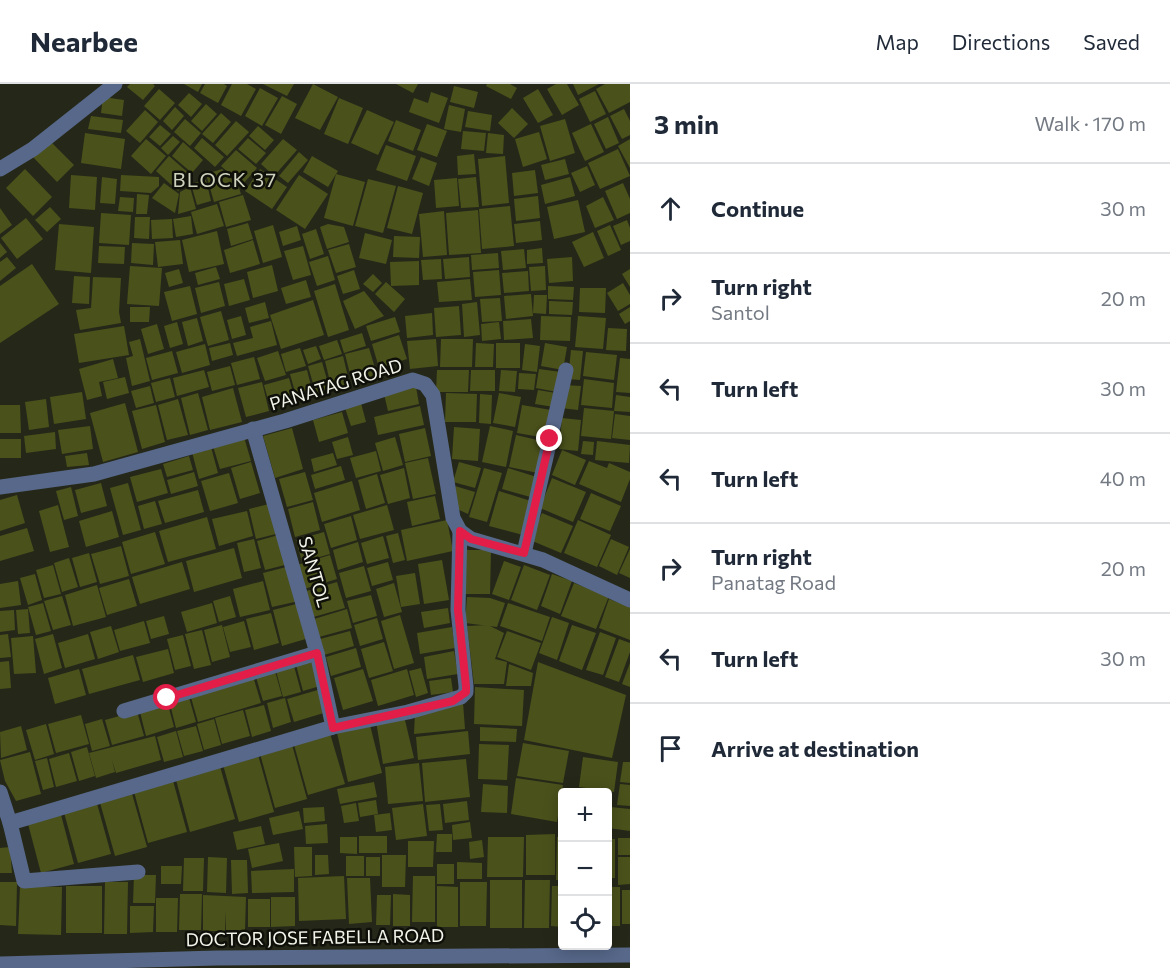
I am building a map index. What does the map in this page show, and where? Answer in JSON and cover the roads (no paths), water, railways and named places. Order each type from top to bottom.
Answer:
[{"type":"street","points":[[0,169],[33,149],[115,84]]},
{"type":"street","points":[[524,553],[566,370]]},
{"type":"street","name":"PANATAG ROAD","points":[[0,488],[94,474],[413,380],[425,384],[433,394],[453,518],[460,531]]},
{"type":"street","name":"SANTOL","points":[[253,429],[317,653],[333,728]]},
{"type":"street","points":[[460,531],[471,539],[543,560],[630,600]]},
{"type":"street","points":[[10,823],[333,728],[453,701],[466,692],[458,610],[460,531]]},
{"type":"street","points":[[124,711],[317,653]]},
{"type":"street","points":[[0,792],[24,881],[138,872]]},
{"type":"street","name":"DOCTOR JOSE FABELLA ROAD","points":[[0,964],[310,962],[630,955]]},
{"type":"district","name":"BLOCK 37","points":[[225,180]]}]
